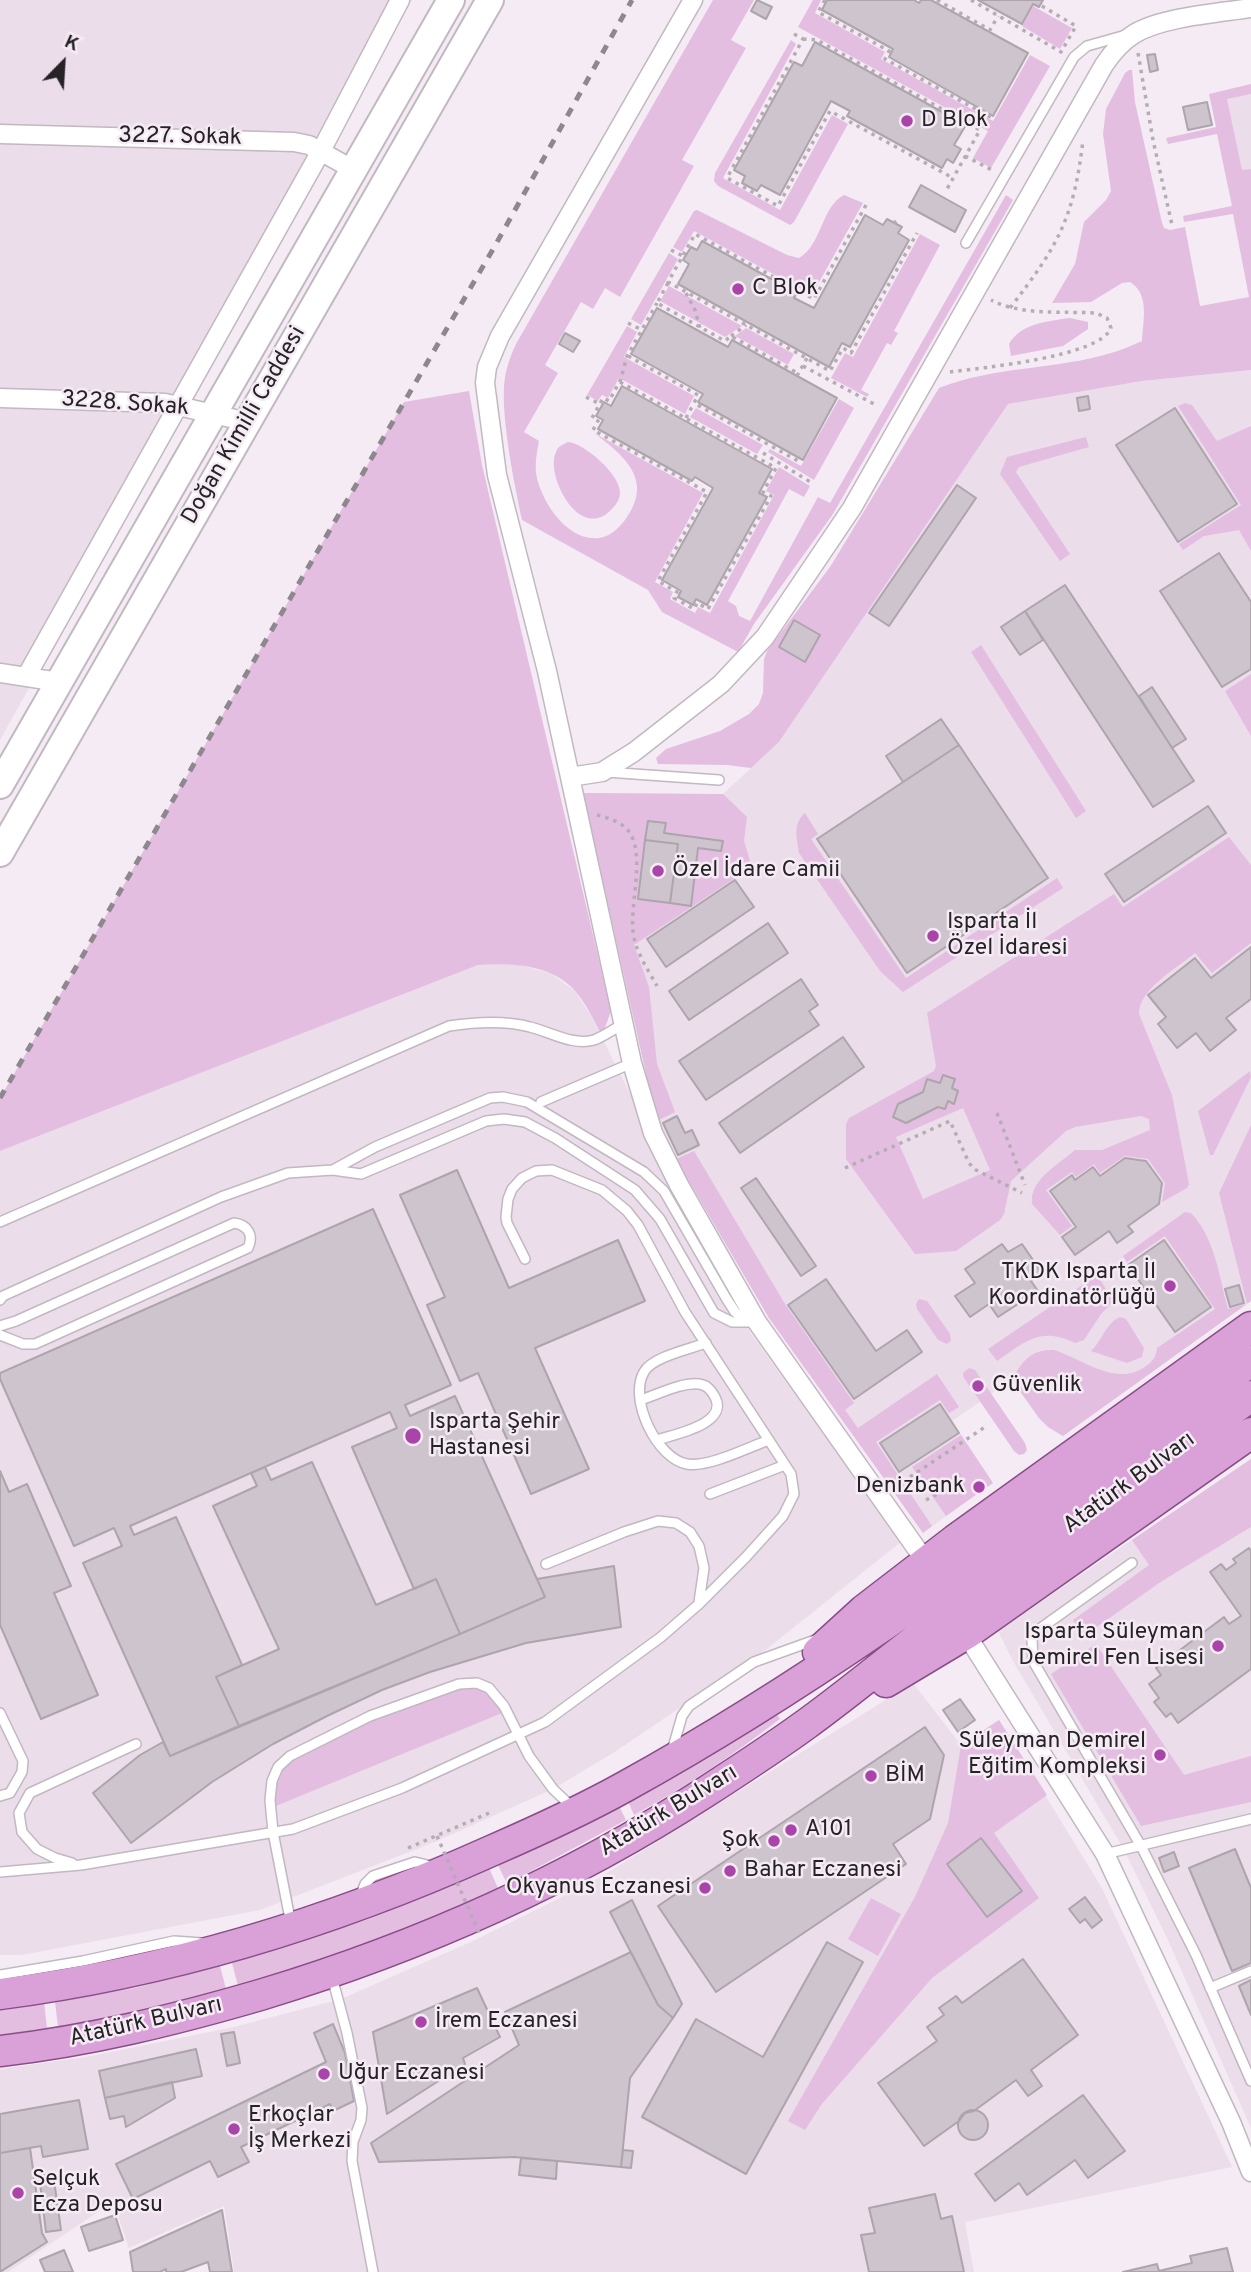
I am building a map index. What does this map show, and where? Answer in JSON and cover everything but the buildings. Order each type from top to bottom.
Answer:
[{"type":"main road","name":"Doğan Kimilli Caddesi","points":[[0,785],[451,0]]},
{"type":"main road","name":"Doğan Kimilli Caddesi","points":[[0,853],[491,0]]},
{"type":"main road","points":[[762,1704],[840,1632],[926,1562],[1251,1327]]},
{"type":"main road","name":"Atatürk Bulvarı","points":[[0,1994],[82,1982],[224,1950],[292,1929],[447,1871],[577,1812],[669,1761],[872,1634],[1251,1361]]},
{"type":"main road","name":"Atatürk Bulvarı","points":[[0,2051],[55,2044],[164,2023],[331,1973],[454,1926],[564,1874],[702,1794],[805,1725],[910,1644],[1251,1396]]},
{"type":"main road","points":[[805,1725],[889,1681],[966,1634],[1249,1435]]},
{"type":"street","points":[[26,677],[321,151],[400,0]]},
{"type":"street","points":[[693,0],[500,336],[487,367],[485,400],[497,475],[530,597],[623,1024],[649,1121],[665,1159],[752,1322],[926,1562]]},
{"type":"street","points":[[570,777],[602,772],[634,752],[696,705],[736,669],[765,637],[852,508],[1104,65],[1118,46],[1135,33],[1158,24],[1251,8]]},
{"type":"street","name":"3227. Sokak","points":[[0,134],[281,141],[309,145],[354,170]]},
{"type":"street","name":"3228. Sokak","points":[[0,398],[179,405],[248,422]]},
{"type":"street","points":[[0,673],[59,682]]},
{"type":"street","points":[[966,1634],[1105,1854],[1226,2112],[1251,2172]]},
{"type":"lane","points":[[966,243],[1074,57],[1094,43],[1135,33]]},
{"type":"lane","points":[[602,772],[719,780]]},
{"type":"lane","points":[[0,1222],[449,1026],[504,1022],[530,1027],[572,1041],[594,1040],[623,1024]]},
{"type":"lane","points":[[541,1102],[632,1063]]},
{"type":"lane","points":[[333,1170],[375,1147],[490,1098],[527,1102],[644,1172],[656,1182],[664,1191],[735,1312],[752,1322]]},
{"type":"lane","points":[[0,1300],[3,1296],[221,1197],[288,1173],[333,1170],[361,1174],[486,1121],[504,1119],[525,1122],[555,1138],[635,1191],[660,1219],[714,1313],[732,1322],[752,1322]]},
{"type":"lane","points":[[0,1872],[81,1865],[293,1829],[402,1788],[545,1722],[661,1637],[699,1604],[783,1516],[794,1494],[791,1474],[685,1312],[638,1225],[627,1211],[602,1190],[552,1170],[536,1171],[522,1178],[512,1189],[508,1199],[507,1223],[525,1259]]},
{"type":"lane","points":[[0,1326],[234,1223],[240,1223],[249,1231],[251,1237],[248,1248],[35,1344],[23,1344],[0,1335]]},
{"type":"lane","points":[[706,1343],[655,1361],[644,1371],[639,1387],[640,1400],[657,1440],[668,1456],[687,1464],[707,1462],[769,1440]]},
{"type":"lane","points":[[640,1400],[686,1385],[699,1384],[709,1388],[717,1401],[717,1410],[711,1420],[691,1430],[657,1440]]},
{"type":"lane","points":[[710,1494],[785,1465]]},
{"type":"lane","points":[[546,1564],[657,1521],[676,1523],[690,1531],[699,1546],[704,1569],[699,1604]]},
{"type":"lane","points":[[1132,1563],[1034,1633],[1032,1656],[1035,1666],[1141,1846],[1210,1988],[1251,2081]]},
{"type":"lane","points":[[669,1761],[682,1716],[689,1706],[754,1662],[840,1632]]},
{"type":"lane","points":[[292,1929],[273,1832],[270,1800],[272,1781],[278,1767],[290,1756],[370,1716],[459,1684],[477,1683],[489,1688],[504,1706],[529,1756],[553,1789],[577,1812]]},
{"type":"lane","points":[[0,1713],[23,1761],[22,1772],[10,1793],[0,1796]]},
{"type":"lane","points":[[81,1865],[55,1858],[37,1849],[22,1832],[19,1813],[30,1793],[136,1744]]},
{"type":"lane","points":[[1105,1854],[1251,1819]]},
{"type":"lane","points":[[0,1975],[83,1961],[174,1941],[186,1940],[224,1950]]},
{"type":"lane","points":[[1210,1988],[1251,1971]]},
{"type":"lane","points":[[331,1973],[362,2108],[361,2120],[353,2141],[352,2161],[373,2272]]},
{"type":"path","points":[[825,0],[818,12],[889,51],[885,59],[992,118]]},
{"type":"path","points":[[937,0],[990,31],[998,16]]},
{"type":"path","points":[[971,0],[1061,52],[1076,26],[1040,5]]},
{"type":"path","points":[[1135,33],[1148,115],[1172,225]]},
{"type":"path","points":[[794,34],[803,39],[814,39],[980,130],[947,189]]},
{"type":"path","points":[[803,39],[727,178],[778,206],[830,111],[953,178]]},
{"type":"path","points":[[1010,308],[1047,258],[1066,221],[1079,179],[1083,138]]},
{"type":"path","points":[[957,156],[992,170],[998,159]]},
{"type":"path","points":[[620,382],[776,468],[763,492],[771,496],[708,609],[697,603],[694,609],[674,598],[677,592],[658,581],[707,492],[593,430],[598,421],[592,418],[603,398],[609,401],[620,382],[627,356],[695,234],[814,299],[866,205]]},
{"type":"path","points":[[668,282],[830,371],[843,348],[851,353],[917,233]]},
{"type":"path","points":[[671,250],[684,257]]},
{"type":"path","points":[[685,291],[695,310],[700,328]]},
{"type":"path","points":[[928,375],[1057,356],[1106,335],[1111,328],[1107,317],[1096,313],[1010,308],[975,292]]},
{"type":"path","points":[[657,303],[724,343],[746,325]]},
{"type":"path","points":[[628,323],[643,330]]},
{"type":"path","points":[[731,336],[798,375],[807,358]]},
{"type":"path","points":[[627,356],[699,394],[686,418]]},
{"type":"path","points":[[803,366],[874,404]]},
{"type":"path","points":[[586,397],[601,405]]},
{"type":"path","points":[[694,403],[800,462]]},
{"type":"path","points":[[759,460],[767,444]]},
{"type":"path","points":[[762,453],[812,483]]},
{"type":"path","points":[[595,814],[619,823],[631,834],[636,861],[634,933],[640,956],[656,986]]},
{"type":"path","points":[[997,1114],[1025,1185]]},
{"type":"path","points":[[845,1168],[950,1121],[974,1169],[1023,1192]]},
{"type":"path","points":[[910,1478],[985,1427]]},
{"type":"path","points":[[926,1500],[950,1486],[960,1474]]},
{"type":"path","points":[[402,1851],[489,1813]]},
{"type":"path","points":[[437,1836],[479,1933]]},
{"type":"shaded area","points":[[0,0],[412,0],[0,740]]},
{"type":"shaded area","points":[[713,0],[754,0],[731,40],[746,48],[682,160],[694,166],[620,297],[605,288],[593,309],[581,302],[545,365],[558,373],[524,432],[539,441],[536,473],[549,506],[566,526],[587,537],[603,537],[616,529],[625,520],[637,493],[636,482],[626,461],[594,433],[703,493],[655,582],[673,592],[670,599],[695,613],[698,607],[710,613],[774,495],[766,491],[779,467],[810,486],[804,497],[789,489],[728,601],[736,606],[739,616],[750,621],[818,497],[830,503],[1006,195],[1013,200],[833,514],[754,624],[738,652],[662,612],[648,590],[522,520],[509,453],[504,401],[505,375],[516,344]]},
{"type":"shaded area","points":[[813,0],[821,0],[815,13],[885,52],[881,59],[993,121],[1030,55],[1050,66],[991,168],[973,158],[988,131],[798,27]]},
{"type":"shaded area","points":[[1033,6],[1072,28],[1060,49],[1022,26]]},
{"type":"shaded area","points":[[791,40],[796,44],[723,178],[780,210],[832,115],[848,124],[790,225],[718,186],[714,181],[715,173]]},
{"type":"shaded area","points":[[1129,70],[1132,70],[1135,102],[1162,223],[1164,228],[1170,230],[1185,227],[1200,306],[1249,297],[1233,214],[1184,222],[1183,216],[1232,206],[1217,134],[1168,144],[1166,138],[1216,127],[1209,94],[1251,84],[1251,94],[1227,99],[1242,170],[1251,169],[1251,370],[1142,381],[1008,404],[779,742],[751,768],[658,764],[656,758],[666,749],[720,731],[749,714],[759,704],[763,693],[764,659],[767,651],[830,567],[939,388],[981,376],[1090,358],[1142,341],[1143,301],[1136,287],[1130,282],[1122,283],[1091,302],[1052,303],[1075,264],[1084,222],[1106,200],[1111,191],[1103,134],[1106,109]]},
{"type":"shaded area","points":[[1251,84],[1251,247],[1216,93]]},
{"type":"shaded area","points":[[844,195],[863,203],[812,295],[694,231],[682,252],[673,247],[697,210],[787,255],[799,258],[807,252],[836,201]]},
{"type":"shaded area","points":[[920,234],[940,245],[894,331],[898,333],[891,345],[887,343],[861,390],[869,394],[867,397],[831,378],[845,353],[853,357]]},
{"type":"shaded area","points":[[669,253],[678,259],[641,325],[631,319]]},
{"type":"shaded area","points":[[669,286],[742,326],[725,337],[660,301]]},
{"type":"shaded area","points":[[1070,318],[1088,322],[1088,329],[1063,346],[1011,356],[1009,344],[1028,327]]},
{"type":"shaded area","points":[[627,326],[637,332],[624,357],[694,396],[685,414],[619,378],[608,398],[602,395],[598,401],[587,395]]},
{"type":"shaded area","points":[[746,328],[794,354],[788,365],[735,336]]},
{"type":"shaded area","name":"Isparta İl Özel İdaresi","points":[[1251,370],[1251,1301],[1063,1436],[1039,1418],[1012,1380],[952,1421],[993,1483],[986,1488],[979,1479],[971,1485],[977,1494],[923,1533],[769,1318],[676,1159],[659,1120],[647,1078],[583,793],[723,794],[779,742],[1008,404],[1142,381]]},
{"type":"shaded area","points":[[469,391],[482,465],[611,1011],[602,1036],[580,997],[555,976],[518,965],[478,965],[0,1151],[0,1098],[404,402]]},
{"type":"shaded area","points":[[839,399],[854,408],[814,480],[768,452],[770,449],[801,466]]},
{"type":"shaded area","points":[[1185,403],[1192,405],[1217,441],[1251,426],[1251,551],[1239,530],[1204,536],[1183,550],[1179,544],[1241,505],[1178,406]]},
{"type":"shaded area","points":[[696,408],[763,445],[757,454],[690,417]]},
{"type":"shaded area","points":[[1086,437],[1089,447],[1019,467],[1016,472],[1070,554],[1060,561],[1000,474],[1007,457]]},
{"type":"shaded area","points":[[568,442],[592,454],[608,469],[619,486],[620,496],[617,503],[598,518],[587,518],[576,511],[560,488],[554,462],[558,448]]},
{"type":"shaded area","points":[[981,645],[1086,811],[1076,818],[971,652]]},
{"type":"shaded area","points":[[1251,674],[1251,736],[1225,691]]},
{"type":"shaded area","points":[[583,793],[723,794],[747,817],[744,841],[752,867],[634,945],[649,987],[657,1064],[675,1112],[659,1120],[647,1078]]},
{"type":"shaded area","points":[[805,813],[818,834],[811,839],[906,978],[1057,878],[1063,888],[903,992],[880,971],[799,853],[797,827]]},
{"type":"shaded area","points":[[1229,837],[1251,865],[1251,943],[1212,973],[1195,953],[1160,980],[1140,1005],[1139,1014],[1172,1095],[1189,1184],[1187,1188],[1162,1202],[1165,1183],[1148,1159],[1125,1156],[1100,1173],[1094,1164],[1076,1177],[1072,1172],[1046,1190],[1072,1226],[1060,1235],[1032,1204],[1032,1195],[1040,1180],[1075,1150],[1102,1150],[1150,1130],[1149,1119],[1141,1116],[1075,1127],[1066,1131],[1011,1181],[1004,1214],[1000,1220],[956,1251],[915,1254],[846,1159],[846,1124],[849,1118],[934,1071],[936,1066],[927,1013],[1114,894],[1123,907]],"holes":[[[963,1108],[990,1170],[923,1199],[896,1137]]]},
{"type":"shaded area","name":"Isparta Şehir Hastanesi","points":[[513,963],[550,973],[575,991],[591,1016],[750,1332],[902,1541],[763,1652],[613,1753],[553,1789],[437,1841],[260,1910],[22,1955],[0,1955],[0,1151],[478,965]]},
{"type":"shaded area","points":[[1250,1071],[1251,1077],[1213,1155],[1210,1155],[1198,1111]]},
{"type":"shaded area","points":[[1251,1125],[1251,1301],[1247,1304],[1219,1193]]},
{"type":"shaded area","points":[[694,1151],[785,1304],[854,1403],[845,1410],[858,1428],[937,1374],[959,1407],[949,1413],[940,1400],[876,1442],[932,1526],[923,1533],[769,1318],[676,1159]]},
{"type":"shaded area","points":[[1185,1212],[1191,1213],[1206,1234],[1228,1309],[1247,1304],[1063,1436],[1039,1418],[1012,1380],[1028,1358],[1046,1350],[1054,1350],[1112,1373],[1135,1372],[1152,1360],[1157,1348],[1215,1309],[1165,1236],[1127,1262],[1123,1256]]},
{"type":"shaded area","points":[[1097,1275],[1113,1300],[1084,1340],[1075,1343],[1052,1336],[1033,1338],[997,1361],[988,1349]]},
{"type":"shaded area","points":[[919,1299],[927,1301],[950,1334],[951,1341],[947,1344],[938,1340],[917,1309]]},
{"type":"shaded area","points":[[1120,1317],[1126,1319],[1144,1348],[1142,1357],[1127,1363],[1091,1351],[1111,1323]]},
{"type":"shaded area","points":[[969,1368],[975,1370],[1025,1443],[1027,1450],[1024,1454],[1019,1455],[1014,1451],[964,1378],[963,1373]]},
{"type":"shaded area","points":[[961,1435],[993,1483],[986,1488],[979,1479],[971,1485],[977,1494],[946,1516],[912,1467]]},
{"type":"shaded area","name":"Süleyman Demirel Eğitim Kompleksi","points":[[1251,1459],[1251,2128],[1168,1940],[1124,1850],[998,1631]]},
{"type":"shaded area","points":[[1251,1459],[1251,1527],[1162,1581],[1084,1636],[1073,1620],[1149,1565],[1132,1540]]},
{"type":"shaded area","points":[[1096,1644],[1184,1775],[1251,1756],[1251,1802],[1141,1826],[1051,1674]]},
{"type":"shaded area","points":[[477,1683],[507,1711],[271,1808],[278,1767],[370,1716]]},
{"type":"shaded area","points":[[913,1683],[961,1745],[999,1720],[1102,1888],[1232,2167],[965,2222],[974,2272],[234,2272],[224,2206],[129,2248],[113,2202],[8,2272],[0,2272],[0,2069],[86,2057],[234,2027],[341,1999],[473,1941],[594,1881]]},
{"type":"shaded area","points":[[776,1713],[780,1719],[745,1745],[691,1782],[634,1815],[627,1799]]},
{"type":"shaded area","points":[[999,1720],[1047,1795],[994,1833],[1039,1898],[932,1978],[821,2105],[805,2130],[788,2121],[915,1897],[948,1823],[961,1745]]},
{"type":"shaded area","points":[[618,1804],[626,1820],[507,1884],[498,1865]]},
{"type":"shaded area","points":[[489,1868],[498,1888],[341,1953],[238,1986],[232,1963],[369,1919]]},
{"type":"shaded area","points":[[871,1898],[901,1914],[878,1956],[848,1939]]},
{"type":"shaded area","points":[[220,1966],[226,1989],[148,2010],[58,2027],[55,2002],[135,1988]]},
{"type":"shaded area","points":[[44,2002],[47,2028],[0,2035],[0,2009]]},
{"type":"railway","points":[[0,1098],[496,244],[632,0]]},
{"type":"place","name":"D Blok","points":[[907,121]]},
{"type":"place","name":"C Blok","points":[[738,289]]},
{"type":"place","name":"Özel İdare Camii","points":[[658,871]]},
{"type":"place","name":"Isparta İl Özel İdaresi","points":[[933,936]]},
{"type":"place","name":"TKDK Isparta İl Koordinatörlüğü","points":[[1170,1286]]},
{"type":"place","name":"Güvenlik","points":[[978,1386]]},
{"type":"place","name":"Isparta Şehir Hastanesi","points":[[413,1436]]},
{"type":"place","name":"Denizbank","points":[[979,1487]]},
{"type":"place","name":"Isparta Süleyman Demirel Fen Lisesi","points":[[1218,1646]]},
{"type":"place","name":"Süleyman Demirel Eğitim Kompleksi","points":[[1160,1755]]},
{"type":"place","name":"BİM","points":[[871,1776]]},
{"type":"place","name":"A101","points":[[791,1830]]},
{"type":"place","name":"Şok","points":[[774,1841]]},
{"type":"place","name":"Bahar Eczanesi","points":[[730,1871]]},
{"type":"place","name":"Okyanus Eczanesi","points":[[705,1888]]},
{"type":"place","name":"İrem Eczanesi","points":[[421,2022]]},
{"type":"place","name":"Uğur Eczanesi","points":[[324,2074]]},
{"type":"place","name":"Erkoçlar İş Merkezi","points":[[234,2129]]},
{"type":"place","name":"Selçuk Ecza Deposu","points":[[18,2193]]}]
